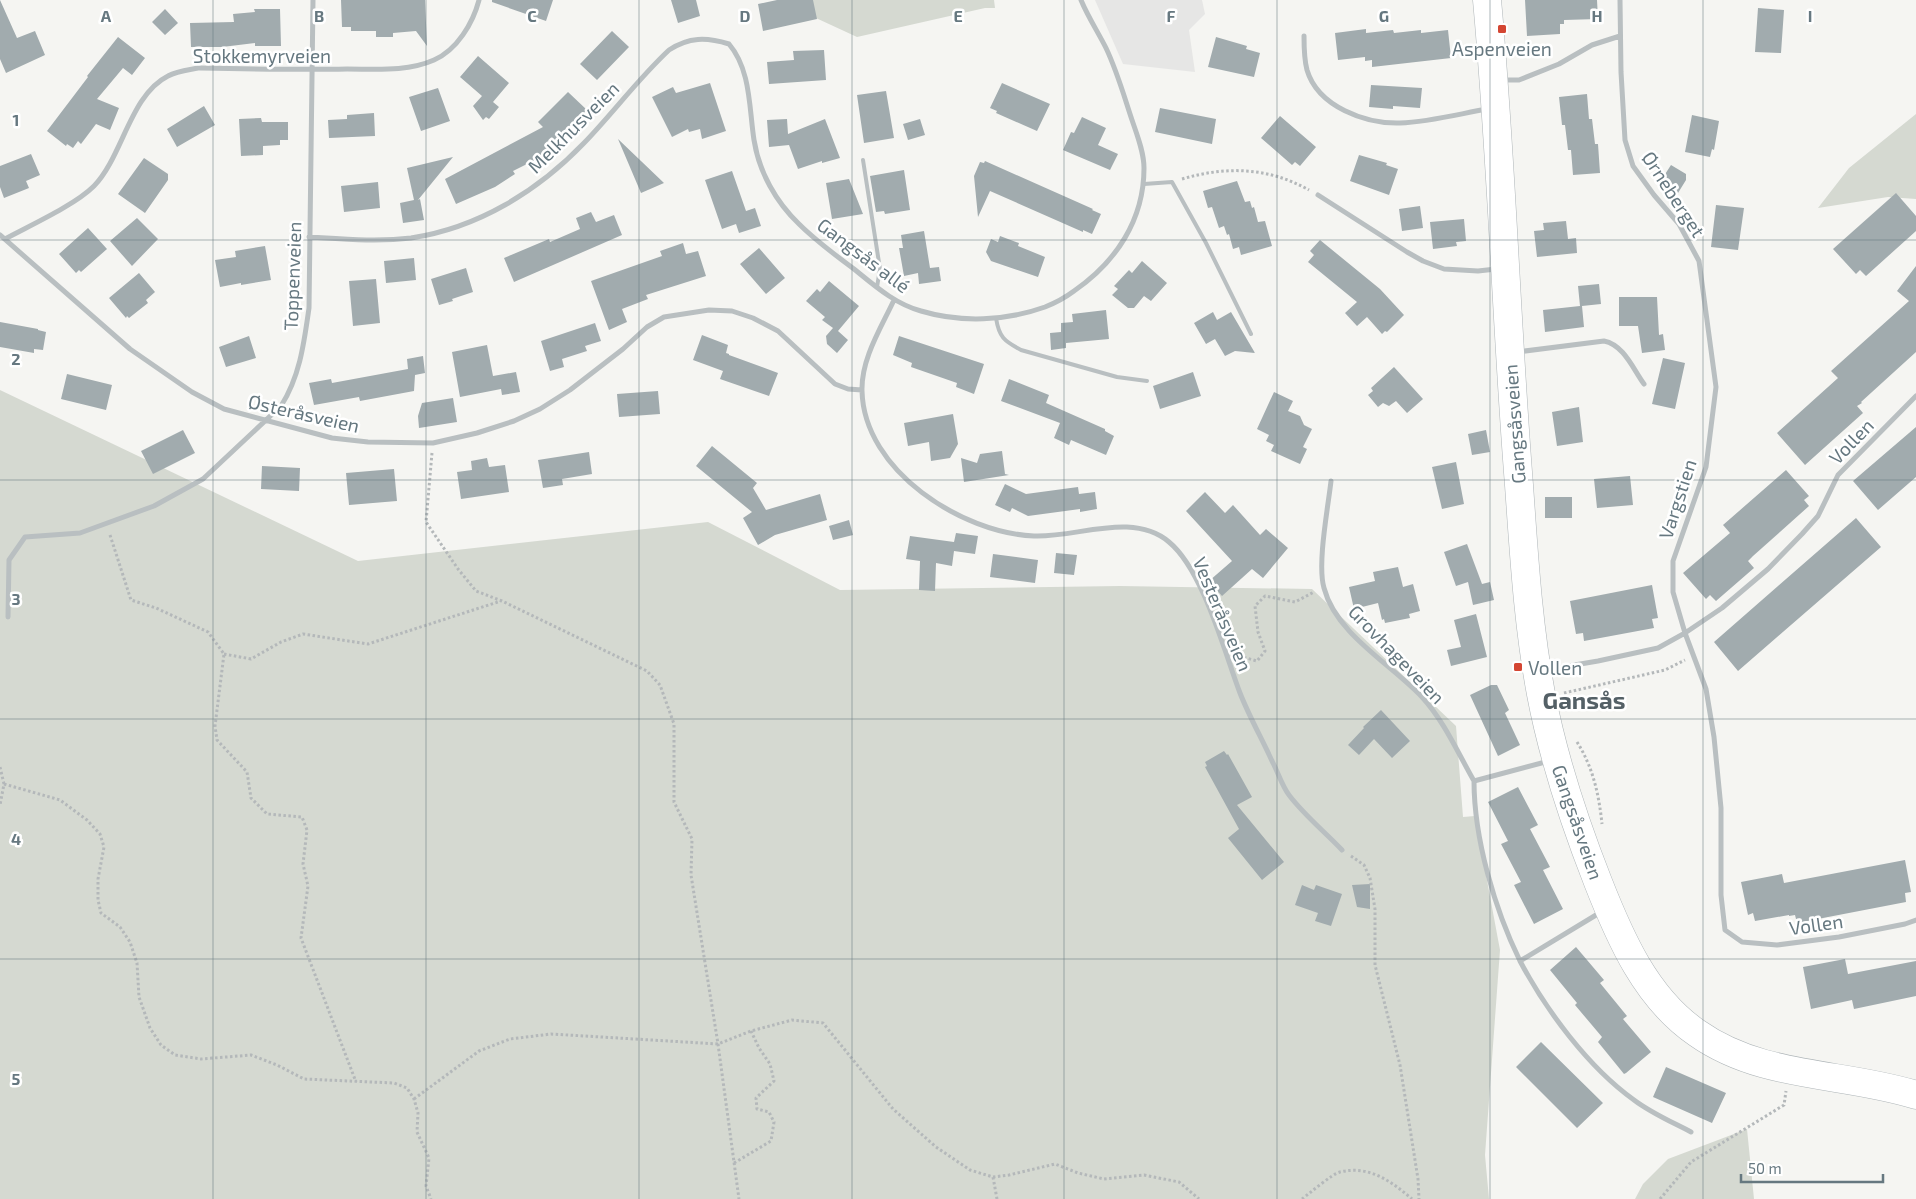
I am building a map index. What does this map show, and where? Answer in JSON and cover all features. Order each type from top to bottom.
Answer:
[{"type":"street","name":"Toppenveien","points":[[8,617],[9,560],[25,537],[80,534],[154,506],[203,479],[280,406],[289,393],[300,359],[308,308],[313,0]]},
{"type":"street","name":"Stokkemyrveien","points":[[5,238],[78,198],[94,186],[105,171],[141,102],[155,86],[168,76],[184,70],[198,68],[311,70],[418,66],[436,59],[464,34],[472,20],[478,0]]},
{"type":"street","name":"Gangsås allé","points":[[729,44],[740,61],[744,75],[754,143],[761,166],[780,203],[798,223],[822,245],[894,300],[920,311],[942,316],[996,318],[1047,307],[1089,281],[1108,263],[1123,243],[1134,221],[1144,184],[1141,146],[1116,72],[1081,0]]},
{"type":"street","name":"Gangsåsveien","points":[[1487,0],[1509,354],[1528,602],[1537,671],[1557,759],[1587,853],[1608,908],[1644,978],[1661,1002],[1696,1033],[1743,1058],[1793,1072],[1893,1088],[1916,1096]]},
{"type":"street","name":"Ørneberget","points":[[1620,0],[1620,36],[1626,140],[1631,158],[1634,166],[1654,195],[1679,224],[1699,261],[1707,313]]},
{"type":"street","points":[[1304,36],[1304,56],[1308,72],[1315,87],[1331,102],[1354,115],[1376,122],[1402,123],[1495,108]]},
{"type":"street","points":[[1493,80],[1519,80],[1559,64],[1592,45],[1620,36]]},
{"type":"street","name":"Melkhusveien","points":[[309,237],[350,240],[412,238],[448,228],[495,211],[537,185],[559,168],[668,50],[679,43],[700,38],[729,44]]},
{"type":"street","points":[[1318,195],[1423,261],[1444,269],[1504,269]]},
{"type":"street","points":[[0,234],[5,238]]},
{"type":"street","name":"Østeråsveien","points":[[5,238],[105,328],[169,377],[224,409],[332,438],[368,442],[433,443],[477,433],[540,410],[570,390],[623,349],[647,327],[664,317],[717,310],[753,318],[778,331],[835,384],[848,389],[862,390]]},
{"type":"street","name":"Vesteråsveien","points":[[894,300],[872,348],[865,370],[862,390],[869,424],[892,463],[907,480],[931,499],[981,525],[1012,533],[1035,536],[1074,534],[1113,527],[1132,527],[1153,532],[1169,541],[1184,557],[1198,582],[1240,694],[1288,794],[1342,850]]},
{"type":"street","name":"Vargstien","points":[[1685,633],[1673,592],[1673,561],[1706,467],[1716,387],[1707,313]]},
{"type":"street","name":"Gangsåsveien","points":[[1509,354],[1604,341],[1612,343],[1620,349],[1644,384]]},
{"type":"street","name":"Vollen","points":[[1537,671],[1598,661],[1658,648],[1685,633],[1722,608],[1775,562],[1818,516],[1838,475],[1916,396]]},
{"type":"street","name":"Grovhageveien","points":[[1331,481],[1322,570],[1324,587],[1340,619],[1378,658],[1403,678],[1433,711],[1449,734],[1474,781],[1474,803],[1488,874],[1503,922],[1520,961],[1549,1010],[1608,1078],[1633,1100],[1691,1132]]},
{"type":"street","name":"Vollen","points":[[1685,633],[1706,689],[1714,737],[1721,808],[1721,895],[1725,930],[1742,942],[1777,945],[1839,937],[1905,924],[1916,920]]},
{"type":"street","points":[[1474,781],[1557,759]]},
{"type":"street","points":[[1520,961],[1608,908]]},
{"type":"lane","points":[[863,160],[880,269],[877,287]]},
{"type":"lane","points":[[1144,184],[1172,182],[1206,243],[1251,334]]},
{"type":"lane","points":[[996,318],[998,332],[1009,343],[1021,350],[1118,376],[1147,381]]},
{"type":"path","points":[[1172,182],[1224,169],[1243,170],[1281,178],[1298,184],[1318,195]]},
{"type":"path","points":[[433,443],[426,522],[458,569],[476,591],[502,601],[647,672],[660,685],[674,724],[674,802],[692,839],[691,875],[718,1044],[739,1199]]},
{"type":"path","points":[[106,524],[131,600],[156,608],[208,632],[224,654],[215,726],[217,740],[247,772],[251,798],[267,814],[302,817],[307,830],[302,864],[308,886],[301,938],[356,1082]]},
{"type":"path","points":[[1226,653],[1257,660],[1265,651],[1258,632],[1254,606],[1265,596],[1295,602],[1324,587]]},
{"type":"path","points":[[224,654],[251,659],[281,642],[303,634],[368,644],[502,601]]},
{"type":"path","points":[[1560,698],[1564,693],[1664,670],[1694,656]]},
{"type":"path","points":[[1572,736],[1590,767],[1598,794],[1603,829]]},
{"type":"path","points":[[0,767],[4,784],[0,805]]},
{"type":"path","points":[[4,784],[60,800],[87,820],[100,834],[104,847],[98,879],[98,900],[101,914],[120,927],[130,942],[137,963],[139,997],[150,1028],[161,1045],[175,1055],[201,1059],[251,1055],[277,1065],[304,1080],[394,1083],[407,1088],[414,1099],[418,1113],[417,1132],[429,1158],[426,1186],[431,1199]]},
{"type":"path","points":[[1342,850],[1364,865],[1370,878],[1375,910],[1374,965],[1400,1064],[1418,1179],[1419,1199]]},
{"type":"path","points":[[414,1099],[479,1051],[510,1039],[551,1034],[718,1044],[751,1031],[792,1020],[823,1023],[893,1109],[936,1147],[970,1170],[993,1177],[1055,1164],[1078,1173],[1104,1179],[1144,1175],[1179,1182],[1199,1199]]},
{"type":"path","points":[[734,1162],[771,1141],[774,1122],[769,1112],[757,1109],[756,1098],[774,1081],[770,1064],[759,1048],[751,1031]]},
{"type":"path","points":[[1660,1199],[1691,1162],[1784,1105],[1787,1084],[1793,1072]]},
{"type":"path","points":[[1302,1199],[1338,1172],[1367,1171],[1391,1181],[1412,1199]]},
{"type":"path","points":[[993,1177],[997,1199]]},
{"type":"shaded area","points":[[777,0],[994,0],[995,8],[985,8],[857,37]]},
{"type":"shaded area","points":[[1095,0],[1202,0],[1205,14],[1189,30],[1195,72],[1123,64]]},
{"type":"shaded area","points":[[1916,114],[1916,199],[1888,197],[1818,208],[1849,168]]},
{"type":"shaded area","points":[[0,390],[358,561],[708,522],[840,590],[1120,586],[1312,589],[1456,726],[1463,817],[1475,816],[1500,950],[1485,1155],[1489,1199],[0,1199]]},
{"type":"shaded area","points":[[1747,1129],[1754,1199],[1635,1199],[1643,1184],[1668,1159]]},
{"type":"building","points":[[0,0],[17,38],[35,31],[45,55],[6,73],[0,59]]},
{"type":"building","points":[[341,0],[425,0],[427,46],[416,31],[393,33],[393,37],[376,37],[376,31],[351,31],[351,27],[342,27]]},
{"type":"building","points":[[492,0],[553,0],[546,21],[492,2]]},
{"type":"building","points":[[671,0],[696,0],[700,16],[678,23]]},
{"type":"building","points":[[777,0],[813,0],[817,19],[763,31],[758,4]]},
{"type":"building","points":[[1525,0],[1597,0],[1598,19],[1564,20],[1564,24],[1560,24],[1560,34],[1527,36]]},
{"type":"building","points":[[1758,8],[1784,10],[1781,53],[1755,52]]},
{"type":"building","points":[[165,9],[178,23],[165,35],[152,22]]},
{"type":"building","points":[[254,9],[280,9],[281,46],[255,46],[255,43],[222,47],[191,47],[190,23],[234,22],[233,14],[255,12]]},
{"type":"building","points":[[1366,29],[1366,33],[1393,30],[1394,33],[1421,30],[1421,33],[1448,30],[1451,58],[1372,67],[1372,60],[1365,61],[1365,57],[1338,60],[1335,33]]},
{"type":"building","points":[[612,31],[629,47],[597,80],[580,64]]},
{"type":"building","points":[[118,37],[145,58],[132,75],[123,68],[97,99],[119,108],[110,130],[96,124],[81,144],[78,141],[73,148],[67,144],[66,146],[47,131]]},
{"type":"building","points":[[1216,37],[1247,46],[1246,49],[1260,53],[1254,77],[1208,67]]},
{"type":"building","points":[[824,50],[826,80],[769,84],[767,62],[794,60],[793,51]]},
{"type":"building","points":[[478,56],[509,83],[493,102],[499,107],[489,119],[486,117],[483,120],[473,106],[482,96],[460,77]]},
{"type":"building","points":[[710,83],[726,131],[702,139],[700,129],[689,132],[688,129],[672,137],[652,97],[673,87],[676,93]]},
{"type":"building","points":[[1002,83],[1050,104],[1037,131],[996,113],[997,111],[990,108]]},
{"type":"building","points":[[1371,85],[1422,88],[1420,108],[1393,106],[1393,109],[1369,107]]},
{"type":"building","points":[[438,88],[450,121],[421,131],[409,97]]},
{"type":"building","points":[[886,91],[894,138],[864,143],[857,95]]},
{"type":"building","points":[[568,92],[587,110],[572,125],[574,128],[557,145],[537,159],[513,171],[515,174],[495,187],[456,204],[445,179],[543,127],[538,122]]},
{"type":"building","points":[[1587,94],[1589,119],[1592,119],[1595,144],[1598,144],[1600,173],[1573,175],[1571,150],[1568,150],[1565,125],[1562,125],[1559,97]]},
{"type":"building","points":[[204,106],[215,125],[177,147],[167,129]]},
{"type":"building","points":[[1160,108],[1216,119],[1212,144],[1155,132]]},
{"type":"building","points":[[374,113],[375,136],[329,138],[328,120],[347,119],[347,115]]},
{"type":"building","points":[[1692,115],[1719,121],[1714,150],[1712,149],[1710,157],[1685,152]]},
{"type":"building","points":[[1280,116],[1316,147],[1300,166],[1295,162],[1292,165],[1261,138]]},
{"type":"building","points":[[1082,117],[1106,128],[1098,145],[1118,154],[1110,170],[1063,150],[1071,132],[1074,133]]},
{"type":"building","points":[[261,118],[262,122],[288,122],[288,140],[280,140],[280,145],[263,146],[263,155],[241,156],[239,119]]},
{"type":"building","points":[[787,119],[788,134],[825,119],[840,158],[822,163],[822,161],[798,169],[789,145],[769,147],[767,120]]},
{"type":"building","points":[[920,119],[925,135],[908,140],[903,124]]},
{"type":"building","points":[[618,139],[664,183],[641,193]]},
{"type":"building","points":[[31,154],[40,175],[26,181],[29,188],[4,198],[0,187],[0,166]]},
{"type":"building","points":[[1359,155],[1387,163],[1386,165],[1398,169],[1389,195],[1350,181]]},
{"type":"building","points":[[453,157],[418,200],[420,199],[424,220],[403,223],[400,203],[414,200],[407,168]]},
{"type":"building","points":[[144,158],[168,174],[168,180],[145,213],[118,194]]},
{"type":"building","points":[[985,161],[1101,214],[1092,234],[1083,230],[1083,232],[990,191],[978,217],[974,176],[980,162],[984,163]]},
{"type":"building","points":[[1671,165],[1686,174],[1686,180],[1678,193],[1660,182]]},
{"type":"building","points":[[904,170],[910,210],[885,214],[884,211],[876,212],[870,176]]},
{"type":"building","points":[[732,171],[746,211],[755,208],[761,226],[739,233],[736,224],[722,229],[705,180]]},
{"type":"building","points":[[849,179],[863,214],[832,219],[826,183]]},
{"type":"building","points":[[1237,181],[1245,202],[1250,201],[1252,208],[1254,207],[1258,222],[1265,221],[1272,246],[1241,255],[1239,247],[1233,249],[1229,234],[1227,235],[1224,226],[1219,228],[1212,207],[1208,208],[1203,191]]},
{"type":"building","points":[[378,182],[380,208],[344,212],[341,186]]},
{"type":"building","points":[[1896,193],[1916,216],[1916,231],[1866,276],[1860,270],[1856,274],[1833,249]]},
{"type":"building","points":[[1716,205],[1744,208],[1738,250],[1711,247]]},
{"type":"building","points":[[1420,206],[1423,228],[1402,231],[1399,209]]},
{"type":"building","points":[[591,212],[596,222],[614,215],[622,235],[514,282],[504,258],[549,239],[550,242],[580,229],[576,218]]},
{"type":"building","points":[[137,218],[158,239],[132,266],[110,241]]},
{"type":"building","points":[[1464,219],[1466,241],[1456,242],[1457,246],[1433,249],[1430,222]]},
{"type":"building","points":[[1566,221],[1568,239],[1576,238],[1577,253],[1537,257],[1534,231],[1544,230],[1543,223]]},
{"type":"building","points":[[88,228],[107,249],[81,272],[79,270],[76,273],[59,254]]},
{"type":"building","points":[[924,231],[930,268],[939,267],[941,281],[919,284],[918,273],[904,276],[899,248],[903,248],[901,235]]},
{"type":"building","points":[[1000,236],[1019,243],[1018,246],[1045,257],[1038,277],[991,261],[986,252],[991,239],[998,242]]},
{"type":"building","points":[[1320,240],[1380,289],[1404,315],[1387,332],[1385,331],[1382,334],[1367,317],[1357,326],[1345,313],[1357,302],[1308,262],[1314,255],[1310,251]]},
{"type":"building","points":[[683,243],[686,254],[698,251],[706,276],[646,295],[648,299],[622,309],[627,322],[609,330],[591,281],[662,256],[660,251]]},
{"type":"building","points":[[265,246],[271,280],[220,287],[215,260],[236,257],[235,251]]},
{"type":"building","points":[[759,248],[785,278],[766,294],[740,264]]},
{"type":"building","points":[[414,258],[416,280],[386,283],[384,261]]},
{"type":"building","points":[[1142,261],[1167,283],[1151,301],[1144,296],[1134,308],[1128,308],[1112,295],[1118,289],[1114,286],[1129,270],[1132,273]]},
{"type":"building","points":[[1916,266],[1916,352],[1857,406],[1863,413],[1805,465],[1777,433],[1838,378],[1831,371],[1909,301],[1897,291]]},
{"type":"building","points":[[466,268],[473,292],[439,305],[431,279]]},
{"type":"building","points":[[139,273],[155,292],[146,300],[148,303],[129,318],[127,316],[126,318],[109,298]]},
{"type":"building","points":[[376,279],[380,323],[353,326],[349,281]]},
{"type":"building","points":[[829,281],[859,306],[838,331],[848,340],[837,353],[827,344],[826,336],[833,328],[822,320],[825,317],[806,301],[817,289],[820,292]]},
{"type":"building","points":[[1599,284],[1601,304],[1582,306],[1584,327],[1545,332],[1543,310],[1580,306],[1578,286]]},
{"type":"building","points":[[1619,297],[1657,297],[1659,335],[1663,334],[1665,350],[1642,353],[1638,326],[1619,326]]},
{"type":"building","points":[[1106,310],[1109,339],[1066,343],[1066,348],[1051,350],[1050,333],[1061,332],[1061,323],[1073,322],[1072,314]]},
{"type":"building","points":[[1213,312],[1217,320],[1231,312],[1255,353],[1235,351],[1225,356],[1215,339],[1206,344],[1194,323]]},
{"type":"building","points":[[0,322],[46,332],[43,350],[34,349],[34,353],[0,347]]},
{"type":"building","points":[[595,323],[601,341],[585,346],[587,351],[562,359],[564,367],[550,371],[541,341]]},
{"type":"building","points":[[702,335],[728,345],[726,353],[729,355],[778,373],[769,396],[720,379],[723,371],[693,360]]},
{"type":"building","points":[[249,336],[256,358],[226,367],[219,347]]},
{"type":"building","points":[[899,336],[984,364],[974,394],[956,387],[957,383],[911,367],[912,363],[893,355]]},
{"type":"building","points":[[487,345],[493,376],[516,372],[520,392],[502,395],[501,389],[460,397],[452,352]]},
{"type":"building","points":[[423,356],[425,373],[415,375],[414,391],[360,401],[359,397],[314,405],[309,383],[331,379],[332,383],[408,369],[407,359]]},
{"type":"building","points":[[1663,358],[1685,363],[1675,409],[1652,404]]},
{"type":"building","points":[[1394,367],[1423,399],[1407,413],[1396,401],[1389,406],[1383,403],[1378,407],[1368,395],[1373,391],[1371,388]]},
{"type":"building","points":[[1193,372],[1201,396],[1160,409],[1153,386]]},
{"type":"building","points":[[67,374],[112,385],[106,410],[61,399]]},
{"type":"building","points":[[1009,379],[1049,395],[1046,403],[1105,429],[1105,431],[1114,436],[1106,455],[1071,440],[1069,445],[1054,438],[1060,423],[1001,401]]},
{"type":"building","points":[[658,391],[660,414],[619,417],[617,394]]},
{"type":"building","points":[[1274,392],[1293,401],[1288,411],[1300,416],[1304,425],[1312,429],[1303,447],[1307,449],[1300,464],[1271,451],[1274,445],[1266,441],[1269,435],[1257,429]]},
{"type":"building","points":[[453,398],[457,422],[419,428],[418,416],[422,403]]},
{"type":"building","points":[[1579,407],[1583,442],[1557,446],[1552,412]]},
{"type":"building","points":[[953,414],[958,444],[950,458],[931,461],[929,442],[908,446],[904,423]]},
{"type":"building","points":[[1916,427],[1916,477],[1878,510],[1853,481]]},
{"type":"building","points":[[183,430],[195,453],[153,474],[141,451]]},
{"type":"building","points":[[1486,430],[1490,452],[1472,455],[1468,434]]},
{"type":"building","points":[[712,446],[757,483],[753,488],[766,510],[820,494],[827,520],[775,535],[758,545],[743,518],[752,512],[696,466]]},
{"type":"building","points":[[1002,451],[1005,474],[1009,475],[964,482],[961,458],[977,463],[980,454]]},
{"type":"building","points":[[589,452],[592,474],[562,479],[563,485],[543,488],[538,460]]},
{"type":"building","points":[[487,458],[489,467],[505,465],[509,492],[461,499],[457,472],[472,470],[471,461]]},
{"type":"building","points":[[1456,462],[1464,504],[1442,509],[1432,467]]},
{"type":"building","points":[[262,466],[300,468],[299,491],[261,489]]},
{"type":"building","points":[[394,469],[397,501],[349,505],[346,473]]},
{"type":"building","points":[[1786,470],[1809,496],[1804,500],[1809,506],[1748,561],[1754,568],[1716,601],[1710,595],[1706,599],[1683,573],[1730,533],[1723,525]]},
{"type":"building","points":[[1630,476],[1633,505],[1597,508],[1594,479]]},
{"type":"building","points":[[1005,484],[1026,494],[1078,487],[1079,494],[1095,492],[1097,509],[1080,512],[1080,509],[1028,516],[1012,508],[1010,512],[995,505]]},
{"type":"building","points":[[1205,492],[1225,513],[1233,505],[1260,535],[1266,529],[1288,548],[1263,578],[1252,569],[1222,596],[1209,581],[1232,561],[1186,511]]},
{"type":"building","points":[[1545,497],[1572,497],[1572,518],[1545,518]]},
{"type":"building","points":[[1856,518],[1881,547],[1738,671],[1714,642]]},
{"type":"building","points":[[849,520],[853,535],[833,540],[829,526]]},
{"type":"building","points":[[956,533],[978,536],[975,554],[954,551],[952,566],[936,563],[935,591],[919,590],[920,561],[906,559],[910,536],[954,542]]},
{"type":"building","points":[[1467,544],[1482,584],[1490,582],[1494,600],[1473,605],[1468,582],[1456,586],[1444,552]]},
{"type":"building","points":[[1056,553],[1077,555],[1074,575],[1054,573]]},
{"type":"building","points":[[993,554],[1038,560],[1035,583],[990,577]]},
{"type":"building","points":[[1398,567],[1403,587],[1413,584],[1420,611],[1409,614],[1410,618],[1385,623],[1384,619],[1382,620],[1378,603],[1354,609],[1349,587],[1375,581],[1373,572]]},
{"type":"building","points":[[1652,585],[1658,618],[1652,619],[1654,628],[1584,641],[1583,633],[1576,634],[1570,601]]},
{"type":"building","points":[[1476,614],[1487,657],[1451,666],[1447,650],[1461,647],[1454,620]]},
{"type":"building","points":[[1491,685],[1497,685],[1509,710],[1505,713],[1520,745],[1498,756],[1470,695]]},
{"type":"building","points":[[1381,710],[1410,741],[1392,758],[1374,739],[1359,755],[1348,745]]},
{"type":"building","points":[[1224,751],[1228,754],[1252,797],[1237,805],[1284,862],[1262,880],[1228,838],[1239,829],[1205,767],[1207,766],[1205,762]]},
{"type":"building","points":[[1518,787],[1538,825],[1530,829],[1550,867],[1543,870],[1563,909],[1534,924],[1514,885],[1521,882],[1501,844],[1508,841],[1488,802]]},
{"type":"building","points":[[1905,860],[1911,892],[1905,893],[1906,902],[1797,923],[1795,915],[1755,921],[1753,913],[1748,915],[1741,882],[1782,874],[1784,883]]},
{"type":"building","points":[[1370,884],[1370,909],[1357,907],[1352,885]]},
{"type":"building","points":[[1302,885],[1314,890],[1316,885],[1342,894],[1331,926],[1315,921],[1318,913],[1295,905]]},
{"type":"building","points":[[1576,947],[1604,980],[1600,983],[1627,1016],[1623,1019],[1651,1052],[1624,1074],[1598,1042],[1602,1037],[1575,1005],[1577,1003],[1550,970]]},
{"type":"building","points":[[1845,959],[1848,974],[1916,961],[1916,996],[1854,1009],[1852,1000],[1811,1009],[1803,967]]},
{"type":"building","points":[[1541,1042],[1603,1103],[1577,1128],[1516,1067]]},
{"type":"building","points":[[1666,1067],[1726,1093],[1712,1123],[1653,1097]]},
{"type":"place","name":"Aspenveien","points":[[1502,29]]},
{"type":"place","name":"Vollen","points":[[1518,667]]},
{"type":"district","name":"Gansås","points":[[1584,699]]}]
